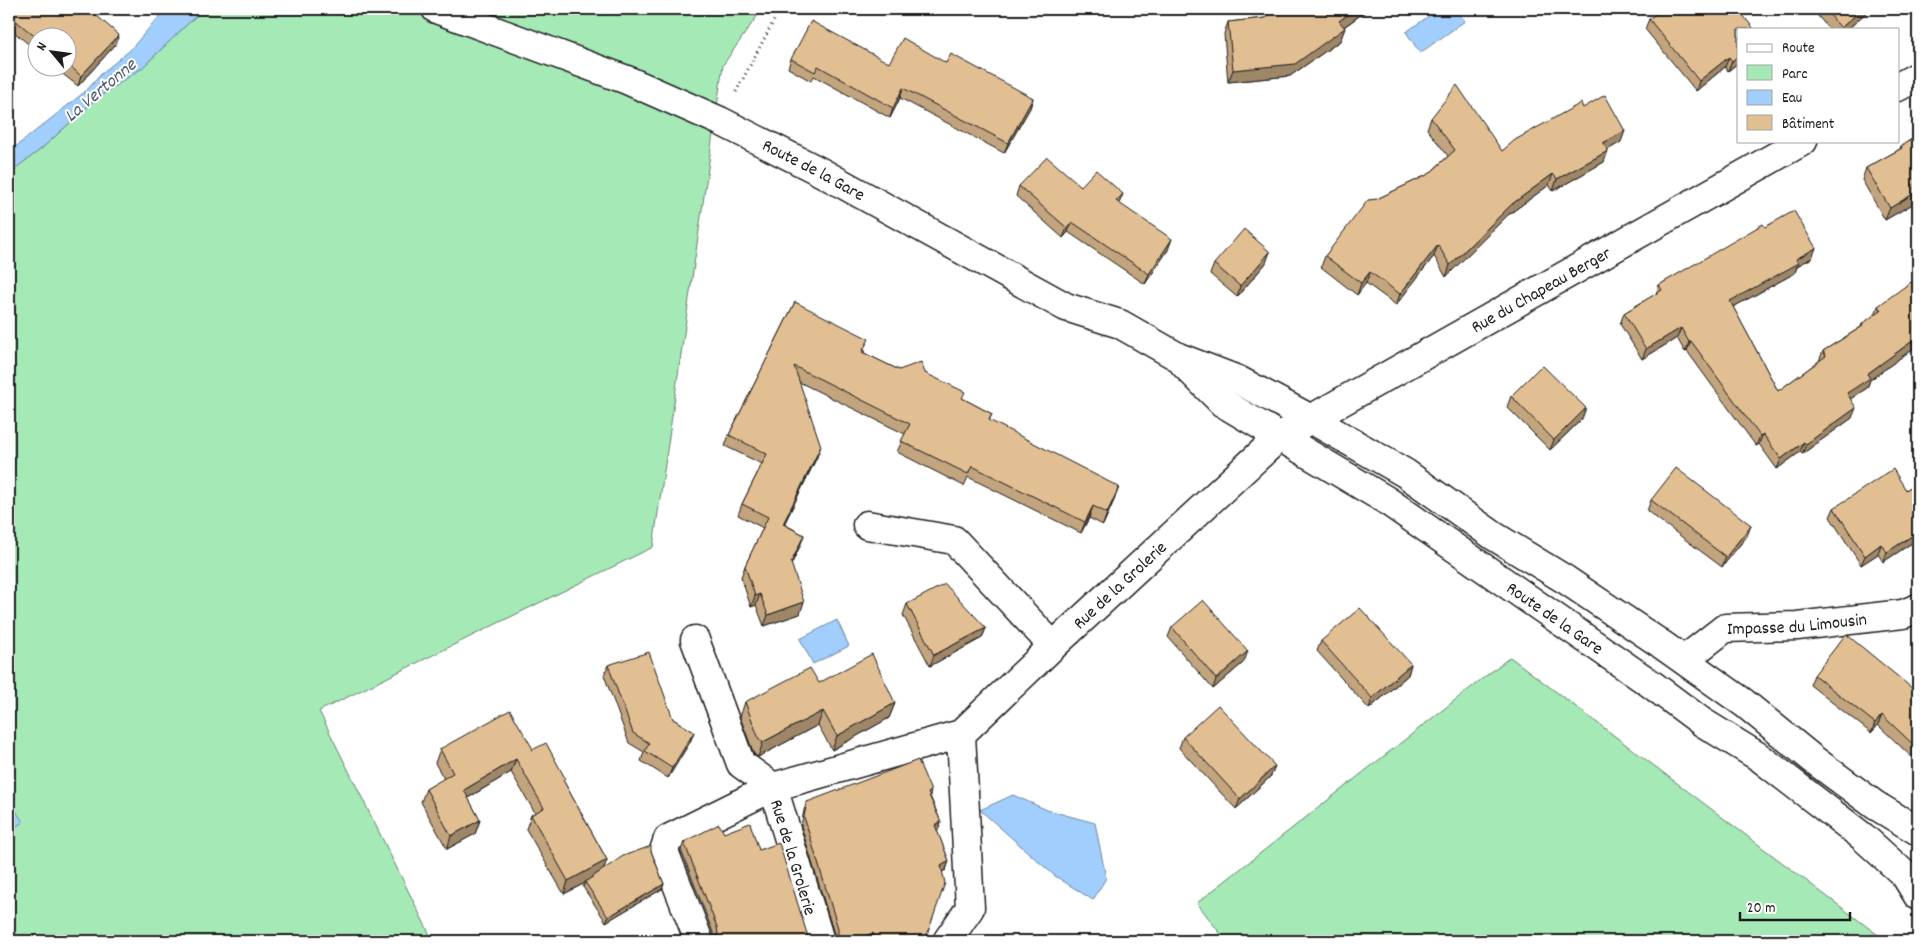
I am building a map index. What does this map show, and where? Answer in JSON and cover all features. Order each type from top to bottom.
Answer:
[{"type":"street","name":"Route de la Gare","points":[[436,9],[627,80],[720,121],[819,171],[1066,307],[1120,324],[1178,357],[1238,380],[1311,419],[1405,473],[1494,536],[1566,580],[1684,660],[1874,805],[1918,831]]},
{"type":"street","points":[[1900,86],[1918,76]]},
{"type":"street","name":"Rue du Chapeau Berger","points":[[1280,437],[1801,142]]},
{"type":"street","name":"Route de la Gare","points":[[1178,357],[1223,403],[1386,500],[1651,684],[1702,722],[1759,757],[1863,837],[1905,875],[1918,896]]},
{"type":"street","name":"Rue de la Grolerie","points":[[820,941],[773,788],[961,734],[1053,646],[1280,437]]},
{"type":"street","points":[[867,525],[954,540],[1053,646]]},
{"type":"street","name":"Impasse du Limousin","points":[[1684,660],[1725,628],[1797,626],[1903,614],[1918,608]]},
{"type":"street","points":[[695,640],[741,764],[773,788],[668,839],[664,851],[699,941]]},
{"type":"street","points":[[947,941],[970,908],[961,734]]},
{"type":"path","points":[[720,121],[780,9]]},
{"type":"green space","points":[[203,9],[762,9],[723,65],[653,547],[319,711],[433,941],[9,941],[9,173],[40,150],[96,99],[142,68]]},
{"type":"green space","points":[[1510,657],[1886,941],[1226,941],[1197,903]]},
{"type":"water","name":"La Vertonne","points":[[166,9],[203,9],[142,68],[96,99],[40,150],[9,173],[9,152],[87,90],[102,73],[129,51]]},
{"type":"water","points":[[1439,9],[1456,9],[1465,21],[1420,53],[1406,32]]},
{"type":"water","points":[[837,620],[849,646],[813,664],[800,639]]},
{"type":"water","points":[[1013,795],[1047,810],[1095,823],[1106,878],[1093,900],[1055,876],[980,810]]},
{"type":"water","points":[[9,800],[23,822],[9,831]]},
{"type":"building","points":[[9,9],[89,9],[119,35],[81,76],[78,73],[78,28],[28,28],[28,31],[9,15]]},
{"type":"building","points":[[1279,9],[1356,9],[1339,21],[1345,28],[1295,64],[1233,70],[1228,22],[1265,18]]},
{"type":"building","points":[[1662,9],[1689,9],[1691,11],[1693,9],[1738,9],[1753,28],[1737,28],[1737,57],[1732,61],[1729,57],[1699,81],[1649,19]]},
{"type":"building","points":[[1825,9],[1862,9],[1841,28]]},
{"type":"building","points":[[811,21],[889,63],[903,38],[946,63],[951,54],[1033,98],[1008,143],[903,88],[893,108],[818,66],[815,72],[791,59]]},
{"type":"building","points":[[1457,85],[1502,151],[1515,140],[1581,103],[1583,108],[1605,95],[1625,131],[1603,143],[1608,151],[1557,179],[1553,174],[1512,204],[1450,265],[1438,245],[1400,294],[1370,272],[1361,283],[1325,256],[1368,200],[1377,199],[1429,174],[1455,150],[1431,118]]},
{"type":"building","points":[[1918,135],[1918,191],[1890,208],[1866,168],[1902,148],[1901,146]]},
{"type":"building","points":[[1047,157],[1081,186],[1096,170],[1123,194],[1116,201],[1172,239],[1149,274],[1072,222],[1067,228],[1019,186]]},
{"type":"building","points":[[1794,211],[1816,248],[1796,259],[1799,263],[1730,301],[1778,391],[1826,356],[1823,351],[1863,326],[1862,324],[1881,310],[1878,306],[1911,282],[1918,292],[1918,337],[1867,374],[1870,378],[1847,393],[1856,408],[1806,444],[1804,442],[1781,459],[1763,434],[1760,436],[1691,341],[1689,342],[1681,328],[1646,349],[1624,313],[1662,290],[1659,285],[1763,224],[1765,227]]},
{"type":"building","points":[[1244,229],[1270,252],[1240,286],[1214,264]]},
{"type":"building","points":[[795,302],[869,339],[862,352],[899,370],[921,362],[925,373],[965,392],[962,398],[992,414],[989,420],[1119,487],[1107,513],[1093,506],[1085,522],[972,466],[968,474],[901,441],[910,424],[794,366],[821,446],[783,524],[804,535],[791,563],[804,602],[768,615],[760,594],[755,596],[745,566],[768,517],[742,504],[767,454],[729,435]]},
{"type":"building","points":[[1542,365],[1586,408],[1554,440],[1511,396]]},
{"type":"building","points":[[1676,468],[1751,525],[1726,557],[1651,500]]},
{"type":"building","points":[[1893,469],[1906,490],[1918,482],[1918,532],[1887,552],[1881,544],[1865,556],[1834,508]]},
{"type":"building","points":[[945,584],[986,628],[934,655],[907,604]]},
{"type":"building","points":[[1203,600],[1248,651],[1216,679],[1172,627]]},
{"type":"building","points":[[1360,608],[1411,664],[1372,698],[1321,641]]},
{"type":"building","points":[[1846,634],[1918,693],[1918,749],[1882,715],[1875,723],[1814,675]]},
{"type":"building","points":[[649,652],[673,719],[694,732],[672,768],[645,751],[649,743],[633,733],[608,665]]},
{"type":"building","points":[[872,654],[895,703],[837,736],[823,711],[763,742],[759,739],[745,702],[810,668],[819,683]]},
{"type":"building","points":[[1218,705],[1275,766],[1240,799],[1183,737]]},
{"type":"building","points":[[510,710],[532,750],[546,743],[565,778],[563,780],[607,860],[568,881],[531,815],[544,808],[516,759],[464,790],[480,820],[451,836],[426,789],[453,773],[440,749]]},
{"type":"building","points":[[918,760],[931,791],[928,793],[941,822],[935,825],[949,861],[941,866],[945,883],[925,941],[875,941],[873,933],[850,941],[836,941],[838,928],[804,817],[807,802]]},
{"type":"building","points":[[750,823],[759,850],[779,843],[808,937],[811,941],[717,941],[717,927],[684,842],[719,824],[724,833]]},
{"type":"building","points":[[651,846],[651,851],[664,884],[608,917],[585,882],[623,856]]},
{"type":"building","points":[[981,937],[984,941],[974,941]]}]
